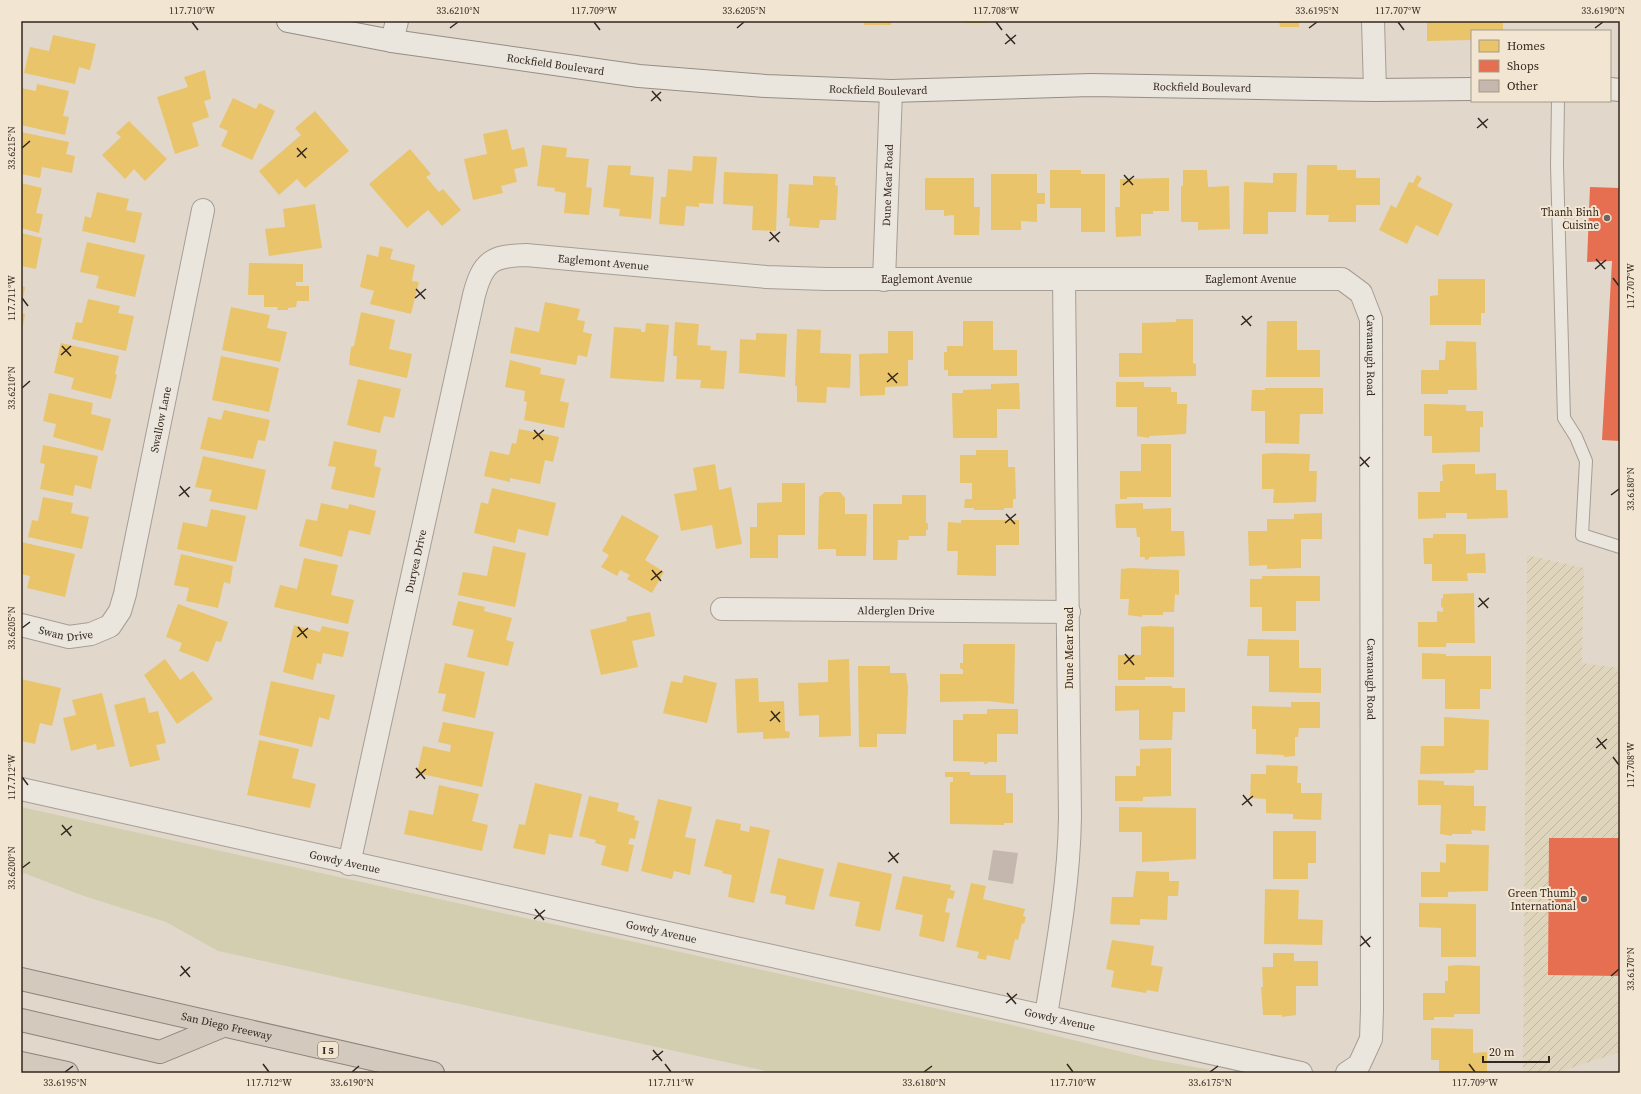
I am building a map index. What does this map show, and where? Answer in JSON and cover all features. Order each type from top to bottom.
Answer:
[{"type":"highway","name":"San Diego Freeway","points":[[21,979],[433,1073]]},
{"type":"highway","points":[[21,1020],[160,1052],[223,1026]]},
{"type":"highway","points":[[21,1063],[66,1073]]},
{"type":"street","name":"Rockfield Boulevard","points":[[288,21],[395,31],[639,76],[766,86],[891,91],[1091,85],[1375,90],[1471,89]]},
{"type":"street","points":[[1373,21],[1375,90]]},
{"type":"street","name":"Dune Mear Road","points":[[884,280],[891,91]]},
{"type":"street","name":"Swallow Lane","points":[[110,626],[120,611],[125,594],[203,210]]},
{"type":"street","name":"Eaglemont Avenue","points":[[490,263],[506,256],[526,256],[766,277],[884,280],[1342,279],[1361,293]]},
{"type":"street","name":"Duryea Drive","points":[[349,864],[474,295],[479,275],[490,263]]},
{"type":"street","name":"Dune Mear Road","points":[[1046,1015],[1062,920],[1070,843],[1069,612],[1064,279]]},
{"type":"street","name":"Cavanaugh Road","points":[[1353,1069],[1371,1039],[1372,1010],[1371,319],[1361,293]]},
{"type":"street","name":"Alderglen Drive","points":[[722,609],[1069,612]]},
{"type":"street","name":"Swan Drive","points":[[21,625],[69,637],[91,634],[110,626]]},
{"type":"street","name":"Gowdy Avenue","points":[[21,789],[349,864],[1046,1015],[1301,1073]]},
{"type":"lane","points":[[1558,102],[1557,165],[1564,418],[1576,436],[1586,461],[1582,535],[1620,547]]},
{"type":"shaded area","points":[[1527,555],[1584,568],[1582,663],[1620,668],[1620,1052],[1556,1073],[1523,1073]]},
{"type":"shaded area","points":[[21,807],[1016,1026],[1151,1059],[1227,1073],[775,1073],[218,951],[166,922],[84,896],[21,872]]},
{"type":"building: Homes","points":[[864,21],[891,21],[891,25],[864,25]]},
{"type":"building: Homes","points":[[964,21],[988,21],[988,23],[964,23]]},
{"type":"building: Homes","points":[[1279,21],[1299,21],[1299,27],[1280,27]]},
{"type":"building: Homes","points":[[1427,21],[1503,21],[1503,30],[1471,30],[1471,40],[1427,41]]},
{"type":"building: Homes","points":[[53,35],[96,44],[90,70],[79,67],[75,84],[24,73],[30,47],[49,51]]},
{"type":"building: Homes","points":[[205,70],[211,99],[204,101],[209,117],[192,123],[199,146],[175,154],[157,97],[188,87],[184,77]]},
{"type":"building: Homes","points":[[37,84],[69,91],[63,116],[69,117],[65,135],[21,125],[21,88],[36,91]]},
{"type":"building: Homes","points":[[233,98],[256,109],[259,103],[275,111],[252,160],[221,146],[228,131],[219,127]]},
{"type":"building: Homes","points":[[315,111],[349,151],[305,188],[297,179],[279,195],[259,171],[301,135],[295,128]]},
{"type":"building: Homes","points":[[129,121],[167,159],[145,181],[134,169],[125,179],[102,155],[121,137],[116,133]]},
{"type":"building: Homes","points":[[507,129],[512,150],[524,147],[528,166],[514,169],[517,182],[501,186],[503,193],[473,200],[464,159],[487,154],[483,134]]},
{"type":"building: Homes","points":[[21,132],[69,142],[66,154],[75,156],[72,173],[42,167],[40,178],[21,174]]},
{"type":"building: Homes","points":[[542,145],[567,148],[566,157],[589,159],[586,187],[592,188],[589,215],[564,213],[566,193],[554,191],[555,188],[537,186]]},
{"type":"building: Homes","points":[[410,149],[431,174],[426,177],[439,192],[443,189],[461,210],[442,226],[428,210],[407,228],[369,184]]},
{"type":"building: Homes","points":[[693,156],[717,157],[713,204],[699,203],[699,207],[686,206],[684,226],[659,224],[661,197],[666,197],[668,169],[692,171]]},
{"type":"building: Homes","points":[[608,165],[631,166],[630,175],[654,177],[651,219],[619,216],[620,209],[603,207]]},
{"type":"building: Homes","points":[[1307,165],[1337,165],[1337,170],[1356,170],[1356,178],[1380,178],[1380,205],[1356,205],[1356,222],[1328,222],[1329,215],[1306,215]]},
{"type":"building: Homes","points":[[1050,170],[1081,170],[1081,174],[1105,174],[1105,232],[1081,232],[1081,208],[1050,208]]},
{"type":"building: Homes","points":[[1183,170],[1207,170],[1208,187],[1229,186],[1230,229],[1198,230],[1198,222],[1181,222],[1181,186],[1183,186]]},
{"type":"building: Homes","points":[[724,172],[778,174],[776,231],[752,230],[753,206],[723,204]]},
{"type":"building: Homes","points":[[1273,173],[1297,173],[1296,212],[1268,212],[1268,234],[1243,234],[1244,182],[1273,183]]},
{"type":"building: Homes","points":[[991,174],[1037,174],[1037,193],[1045,193],[1045,204],[1037,204],[1037,222],[1021,221],[1021,230],[991,230]]},
{"type":"building: Homes","points":[[1417,175],[1422,178],[1417,186],[1453,204],[1438,236],[1416,225],[1407,244],[1379,230],[1391,205],[1396,208],[1409,182],[1413,183]]},
{"type":"building: Homes","points":[[813,176],[836,177],[835,185],[838,186],[836,220],[820,220],[819,228],[789,226],[790,218],[787,218],[789,184],[813,185]]},
{"type":"building: Homes","points":[[925,178],[974,178],[974,207],[980,207],[979,235],[954,235],[954,215],[944,216],[944,210],[925,210]]},
{"type":"building: Homes","points":[[1169,178],[1169,211],[1153,211],[1153,214],[1141,214],[1141,236],[1116,237],[1115,207],[1120,207],[1120,179]]},
{"type":"building: Homes","points":[[21,183],[42,188],[36,213],[43,214],[39,233],[21,228]]},
{"type":"building: Homes","points":[[97,192],[129,199],[126,210],[142,213],[135,243],[82,231],[85,216],[91,218]]},
{"type":"building: Homes","points":[[315,204],[322,248],[269,256],[265,229],[285,227],[283,209]]},
{"type":"building: Homes","points":[[21,233],[42,238],[36,269],[21,266]]},
{"type":"building: Homes","points":[[87,242],[145,255],[135,297],[96,288],[99,276],[80,272]]},
{"type":"building: Homes","points":[[380,246],[393,249],[390,259],[415,265],[412,281],[419,282],[411,314],[370,304],[374,291],[360,287],[367,254],[378,257]]},
{"type":"building: Homes","points":[[249,263],[303,264],[303,282],[296,282],[296,286],[309,286],[309,301],[297,301],[296,307],[288,308],[288,310],[277,310],[278,307],[264,307],[264,295],[248,295]]},
{"type":"building: Homes","points":[[1438,279],[1485,279],[1485,313],[1481,313],[1481,325],[1430,325],[1430,296],[1438,295]]},
{"type":"building: Homes","points":[[21,286],[25,287],[22,303],[21,303]]},
{"type":"building: Homes","points":[[88,299],[120,306],[118,313],[134,316],[126,351],[72,339],[76,322],[82,323]]},
{"type":"building: Homes","points":[[545,302],[580,309],[577,320],[585,321],[583,332],[592,334],[587,357],[578,355],[576,365],[510,353],[515,327],[539,332]]},
{"type":"building: Homes","points":[[231,307],[270,315],[267,328],[287,332],[280,362],[222,350]]},
{"type":"building: Homes","points":[[361,312],[395,320],[389,349],[412,354],[407,378],[349,365],[351,347],[354,346]]},
{"type":"building: Homes","points":[[21,313],[25,314],[22,331],[21,331]]},
{"type":"building: Homes","points":[[1176,319],[1193,319],[1193,363],[1196,364],[1196,376],[1119,377],[1119,353],[1142,353],[1142,323],[1176,322]]},
{"type":"building: Homes","points":[[963,321],[993,321],[993,350],[1017,350],[1017,376],[948,376],[948,370],[944,370],[944,352],[947,352],[947,346],[963,346]]},
{"type":"building: Homes","points":[[1267,321],[1297,321],[1297,350],[1320,350],[1320,377],[1266,377]]},
{"type":"building: Homes","points":[[675,322],[699,324],[697,345],[711,346],[710,350],[727,351],[724,389],[700,388],[701,380],[676,379],[677,356],[673,356]]},
{"type":"building: Homes","points":[[646,323],[669,325],[664,382],[610,378],[614,327],[641,329],[641,332],[645,332]]},
{"type":"building: Homes","points":[[797,329],[821,330],[820,353],[851,354],[850,388],[827,387],[826,403],[797,402],[797,386],[795,386]]},
{"type":"building: Homes","points":[[888,331],[913,331],[913,360],[908,360],[908,386],[885,387],[885,395],[860,396],[859,354],[888,353]]},
{"type":"building: Homes","points":[[756,333],[787,334],[785,377],[739,373],[740,339],[756,340]]},
{"type":"building: Homes","points":[[1446,341],[1476,342],[1477,390],[1448,390],[1448,394],[1421,394],[1421,370],[1439,370],[1439,360],[1445,360]]},
{"type":"building: Homes","points":[[61,343],[119,356],[115,374],[117,375],[111,399],[71,389],[74,378],[54,373]]},
{"type":"building: Homes","points":[[221,356],[279,368],[269,412],[212,400]]},
{"type":"building: Homes","points":[[510,360],[541,368],[540,374],[565,379],[560,401],[569,403],[564,428],[524,420],[527,402],[524,401],[525,391],[505,387]]},
{"type":"building: Homes","points":[[358,379],[401,389],[394,418],[384,416],[380,433],[347,425]]},
{"type":"building: Homes","points":[[1116,382],[1144,382],[1144,387],[1171,387],[1171,392],[1177,392],[1177,404],[1187,404],[1186,434],[1149,436],[1149,438],[1137,436],[1137,407],[1116,407]]},
{"type":"building: Homes","points":[[1019,383],[1020,409],[997,409],[997,438],[953,438],[952,393],[963,393],[963,390],[991,389],[991,384]]},
{"type":"building: Homes","points":[[1265,388],[1323,388],[1323,414],[1300,414],[1299,444],[1265,443],[1265,411],[1251,411],[1252,390],[1265,390]]},
{"type":"building: Homes","points":[[49,393],[93,403],[91,414],[111,419],[103,451],[53,437],[56,424],[43,421]]},
{"type":"building: Homes","points":[[1424,404],[1466,405],[1466,411],[1483,411],[1483,427],[1480,427],[1480,452],[1432,453],[1432,436],[1424,436]]},
{"type":"building: Homes","points":[[224,410],[270,420],[265,441],[258,440],[253,459],[200,449],[208,417],[221,420]]},
{"type":"building: Homes","points":[[519,429],[559,437],[553,462],[545,460],[540,484],[510,478],[510,482],[484,476],[490,451],[509,455],[512,443],[516,444]]},
{"type":"building: Homes","points":[[334,441],[377,450],[374,466],[381,468],[374,498],[331,489],[336,467],[328,466]]},
{"type":"building: Homes","points":[[1141,444],[1171,444],[1171,497],[1127,497],[1127,499],[1120,499],[1120,471],[1141,471]]},
{"type":"building: Homes","points":[[43,445],[98,456],[91,489],[75,485],[73,496],[40,489],[45,464],[40,463]]},
{"type":"building: Homes","points":[[976,450],[1008,450],[1008,467],[1015,467],[1016,499],[1013,499],[1013,508],[1004,508],[1004,510],[974,510],[974,508],[964,508],[965,499],[972,499],[972,483],[960,483],[960,455],[976,455]]},
{"type":"building: Homes","points":[[1262,454],[1310,454],[1309,471],[1317,471],[1316,502],[1273,503],[1274,489],[1262,489]]},
{"type":"building: Homes","points":[[203,456],[266,470],[257,510],[209,501],[212,490],[195,487]]},
{"type":"building: Homes","points":[[715,464],[719,490],[731,487],[742,544],[716,549],[712,525],[681,531],[674,494],[697,490],[693,468]]},
{"type":"building: Homes","points":[[1475,464],[1475,474],[1496,473],[1496,490],[1507,490],[1508,518],[1467,519],[1467,513],[1446,513],[1446,518],[1418,519],[1418,492],[1440,492],[1440,481],[1443,481],[1442,465]]},
{"type":"building: Homes","points":[[782,483],[805,483],[805,535],[778,535],[778,558],[750,558],[750,527],[757,527],[757,503],[782,502]]},
{"type":"building: Homes","points":[[492,488],[556,503],[548,536],[518,529],[515,543],[474,533],[481,502],[488,504]]},
{"type":"building: Homes","points":[[825,492],[840,492],[845,498],[845,514],[867,514],[866,556],[836,556],[836,549],[818,549],[819,497]]},
{"type":"building: Homes","points":[[902,495],[926,495],[926,523],[928,523],[928,530],[926,530],[926,536],[909,536],[909,540],[898,540],[897,560],[873,560],[873,504],[902,504]]},
{"type":"building: Homes","points":[[43,497],[73,503],[71,513],[89,517],[82,549],[28,537],[32,520],[38,521]]},
{"type":"building: Homes","points":[[321,503],[348,509],[349,504],[376,511],[370,535],[349,530],[342,557],[299,546],[306,519],[317,521]]},
{"type":"building: Homes","points":[[1143,503],[1143,509],[1171,508],[1171,531],[1184,531],[1185,556],[1149,557],[1149,559],[1145,560],[1145,557],[1140,557],[1140,537],[1137,537],[1136,528],[1116,528],[1115,504]]},
{"type":"building: Homes","points":[[211,509],[246,516],[236,562],[177,549],[183,522],[207,527]]},
{"type":"building: Homes","points":[[1322,513],[1322,539],[1301,539],[1301,568],[1267,569],[1267,565],[1249,566],[1248,531],[1267,531],[1267,519],[1294,519],[1294,514]]},
{"type":"building: Homes","points":[[622,515],[659,536],[645,560],[664,572],[652,593],[627,579],[630,575],[620,570],[617,576],[601,567],[609,555],[602,551]]},
{"type":"building: Homes","points":[[961,520],[1019,520],[1019,545],[996,545],[996,576],[957,575],[958,551],[947,551],[948,522],[961,523]]},
{"type":"building: Homes","points":[[1433,534],[1466,534],[1466,554],[1485,553],[1486,573],[1467,573],[1468,581],[1432,581],[1432,564],[1424,564],[1423,538],[1433,538]]},
{"type":"building: Homes","points":[[21,542],[75,554],[65,597],[27,588],[30,576],[21,574]]},
{"type":"building: Homes","points":[[493,546],[526,553],[515,607],[458,595],[463,572],[487,576]]},
{"type":"building: Homes","points":[[181,554],[233,566],[230,584],[224,582],[218,608],[186,601],[189,588],[174,585]]},
{"type":"building: Homes","points":[[304,558],[338,565],[331,595],[354,600],[348,624],[274,607],[280,585],[297,589]]},
{"type":"building: Homes","points":[[1121,569],[1179,570],[1179,595],[1175,594],[1174,612],[1163,612],[1163,615],[1142,615],[1142,617],[1128,615],[1129,599],[1120,599]]},
{"type":"building: Homes","points":[[1262,576],[1320,576],[1320,601],[1296,601],[1296,631],[1262,631],[1262,607],[1250,607],[1250,579],[1262,579]]},
{"type":"building: Homes","points":[[1474,593],[1475,643],[1446,643],[1446,647],[1418,647],[1418,622],[1437,622],[1437,611],[1443,612],[1443,607],[1441,608],[1441,598],[1443,599],[1443,594]]},
{"type":"building: Homes","points":[[458,601],[485,607],[484,611],[512,618],[506,640],[514,642],[508,666],[467,657],[474,630],[452,625]]},
{"type":"building: Homes","points":[[178,604],[228,622],[221,642],[216,641],[208,662],[179,651],[182,643],[166,637]]},
{"type":"building: Homes","points":[[650,612],[655,636],[632,641],[638,667],[601,675],[590,630],[627,621],[626,617]]},
{"type":"building: Homes","points":[[294,625],[320,632],[322,626],[349,632],[343,657],[323,653],[321,664],[317,663],[313,680],[283,672]]},
{"type":"building: Homes","points":[[1141,627],[1174,627],[1174,677],[1145,677],[1145,680],[1118,680],[1118,655],[1141,655]]},
{"type":"building: Homes","points":[[1248,639],[1299,640],[1299,668],[1321,668],[1321,693],[1269,692],[1269,656],[1247,656]]},
{"type":"building: Homes","points":[[963,644],[1015,644],[1014,704],[988,701],[940,702],[940,674],[963,674],[963,670],[960,668],[960,663],[963,663]]},
{"type":"building: Homes","points":[[1422,653],[1446,654],[1446,656],[1491,656],[1491,689],[1480,689],[1480,709],[1445,709],[1445,679],[1422,679]]},
{"type":"building: Homes","points":[[165,659],[180,680],[193,671],[213,699],[177,724],[144,675]]},
{"type":"building: Homes","points":[[849,659],[851,736],[819,737],[819,715],[799,716],[798,683],[828,682],[828,660]]},
{"type":"building: Homes","points":[[445,663],[485,672],[475,718],[442,711],[446,694],[438,693]]},
{"type":"building: Homes","points":[[858,666],[890,666],[890,673],[906,673],[908,688],[906,734],[877,734],[877,747],[859,747]]},
{"type":"building: Homes","points":[[684,675],[717,683],[707,723],[663,713],[671,681],[682,683]]},
{"type":"building: Homes","points":[[758,678],[759,702],[784,701],[785,731],[790,732],[789,738],[763,739],[763,732],[737,733],[735,679]]},
{"type":"building: Homes","points":[[21,679],[61,688],[52,726],[40,723],[35,744],[21,741]]},
{"type":"building: Homes","points":[[271,681],[335,695],[329,720],[319,717],[312,747],[259,735]]},
{"type":"building: Homes","points":[[1115,686],[1172,686],[1172,688],[1185,688],[1185,712],[1173,712],[1172,740],[1139,740],[1139,710],[1115,711]]},
{"type":"building: Homes","points":[[102,693],[115,746],[97,750],[96,744],[71,751],[63,718],[76,715],[72,700]]},
{"type":"building: Homes","points":[[145,697],[149,713],[158,711],[166,743],[156,745],[160,760],[130,767],[114,705]]},
{"type":"building: Homes","points":[[1291,702],[1320,702],[1320,728],[1299,728],[1298,737],[1295,737],[1295,756],[1284,757],[1284,755],[1256,754],[1256,729],[1252,729],[1252,706],[1291,707]]},
{"type":"building: Homes","points":[[987,709],[1018,709],[1018,734],[997,734],[997,762],[988,762],[987,764],[984,764],[984,762],[953,761],[953,720],[963,720],[963,714],[987,714]]},
{"type":"building: Homes","points":[[1444,717],[1489,720],[1488,770],[1475,770],[1474,773],[1420,774],[1421,746],[1444,746]]},
{"type":"building: Homes","points":[[443,722],[494,732],[482,787],[417,773],[423,746],[450,752],[451,745],[438,742]]},
{"type":"building: Homes","points":[[259,740],[299,749],[292,778],[316,784],[310,808],[247,795]]},
{"type":"building: Homes","points":[[1171,748],[1171,796],[1143,797],[1143,801],[1115,801],[1115,776],[1136,776],[1136,766],[1140,766],[1140,749]]},
{"type":"building: Homes","points":[[1266,765],[1298,766],[1297,783],[1301,783],[1301,793],[1322,793],[1321,820],[1293,819],[1293,814],[1266,813],[1266,799],[1250,798],[1251,774],[1266,774]]},
{"type":"building: Homes","points":[[945,772],[970,772],[970,775],[1006,775],[1006,793],[1013,793],[1013,823],[1004,823],[1004,825],[950,824],[950,782],[953,782],[953,777],[945,777]]},
{"type":"building: Homes","points":[[1418,780],[1444,781],[1444,785],[1474,786],[1474,806],[1486,806],[1485,831],[1471,830],[1472,834],[1452,834],[1452,836],[1440,834],[1441,805],[1418,805]]},
{"type":"building: Homes","points":[[535,783],[582,794],[572,838],[549,834],[545,855],[513,848],[519,824],[525,825]]},
{"type":"building: Homes","points":[[439,785],[479,794],[472,821],[488,825],[482,851],[404,834],[409,810],[433,815]]},
{"type":"building: Homes","points":[[589,796],[619,803],[617,811],[635,816],[634,820],[639,821],[635,839],[630,838],[628,844],[634,845],[628,872],[601,865],[606,846],[595,843],[596,840],[579,836]]},
{"type":"building: Homes","points":[[658,799],[692,807],[685,837],[696,839],[690,875],[674,871],[672,879],[641,871]]},
{"type":"building: Homes","points":[[1119,807],[1196,808],[1196,859],[1142,862],[1142,832],[1119,832]]},
{"type":"building: Homes","points":[[716,819],[741,824],[740,830],[749,832],[750,826],[770,830],[754,903],[728,897],[732,875],[704,866]]},
{"type":"building: Homes","points":[[1273,831],[1316,831],[1316,863],[1308,863],[1308,879],[1273,879]]},
{"type":"building: Homes","points":[[1446,844],[1489,845],[1488,891],[1448,892],[1448,897],[1421,897],[1421,872],[1440,872],[1440,862],[1446,863]]},
{"type":"building: Homes","points":[[778,858],[824,869],[814,910],[785,904],[786,896],[770,893]]},
{"type":"building: Homes","points":[[838,862],[892,874],[880,931],[855,926],[860,902],[829,896]]},
{"type":"building: Homes","points":[[1136,871],[1169,872],[1169,881],[1179,881],[1178,896],[1168,896],[1167,920],[1140,919],[1140,925],[1110,924],[1112,897],[1133,897]]},
{"type":"building: Homes","points":[[903,876],[951,885],[950,890],[955,891],[953,899],[948,898],[945,912],[950,913],[944,942],[919,936],[923,915],[895,909]]},
{"type":"building: Homes","points":[[971,883],[986,886],[983,899],[1025,909],[1023,916],[1026,917],[1024,924],[1022,923],[1018,940],[1015,939],[1010,960],[987,955],[986,960],[977,958],[979,952],[956,947]]},
{"type":"building: Homes","points":[[1265,889],[1299,890],[1298,919],[1323,920],[1322,945],[1264,944]]},
{"type":"building: Homes","points":[[1419,903],[1476,904],[1476,957],[1441,957],[1441,928],[1419,927]]},
{"type":"building: Homes","points":[[1112,940],[1154,946],[1151,965],[1163,967],[1158,992],[1147,990],[1146,993],[1111,987],[1114,971],[1106,969]]},
{"type":"building: Homes","points":[[1273,953],[1294,953],[1294,961],[1318,961],[1318,986],[1296,986],[1296,1015],[1282,1017],[1282,1015],[1263,1015],[1261,987],[1263,987],[1262,967],[1273,967]]},
{"type":"building: Homes","points":[[1448,966],[1480,966],[1480,1014],[1454,1014],[1454,1017],[1434,1017],[1434,1020],[1423,1020],[1423,993],[1445,993],[1445,981],[1448,981]]},
{"type":"building: Homes","points":[[1431,1028],[1473,1029],[1473,1053],[1487,1052],[1487,1073],[1439,1073],[1439,1060],[1431,1060]]},
{"type":"building: Shops","points":[[1590,187],[1620,188],[1620,441],[1602,440],[1612,261],[1587,262]]},
{"type":"building: Shops","name":"Green Thumb International","points":[[1549,838],[1620,838],[1619,976],[1548,975]]},
{"type":"building: Other","points":[[993,850],[1018,853],[1013,884],[988,880]]},
{"type":"place","name":"Thanh Binh Cuisine","points":[[1607,218]]},
{"type":"place","name":"Green Thumb International","points":[[1584,899]]}]
